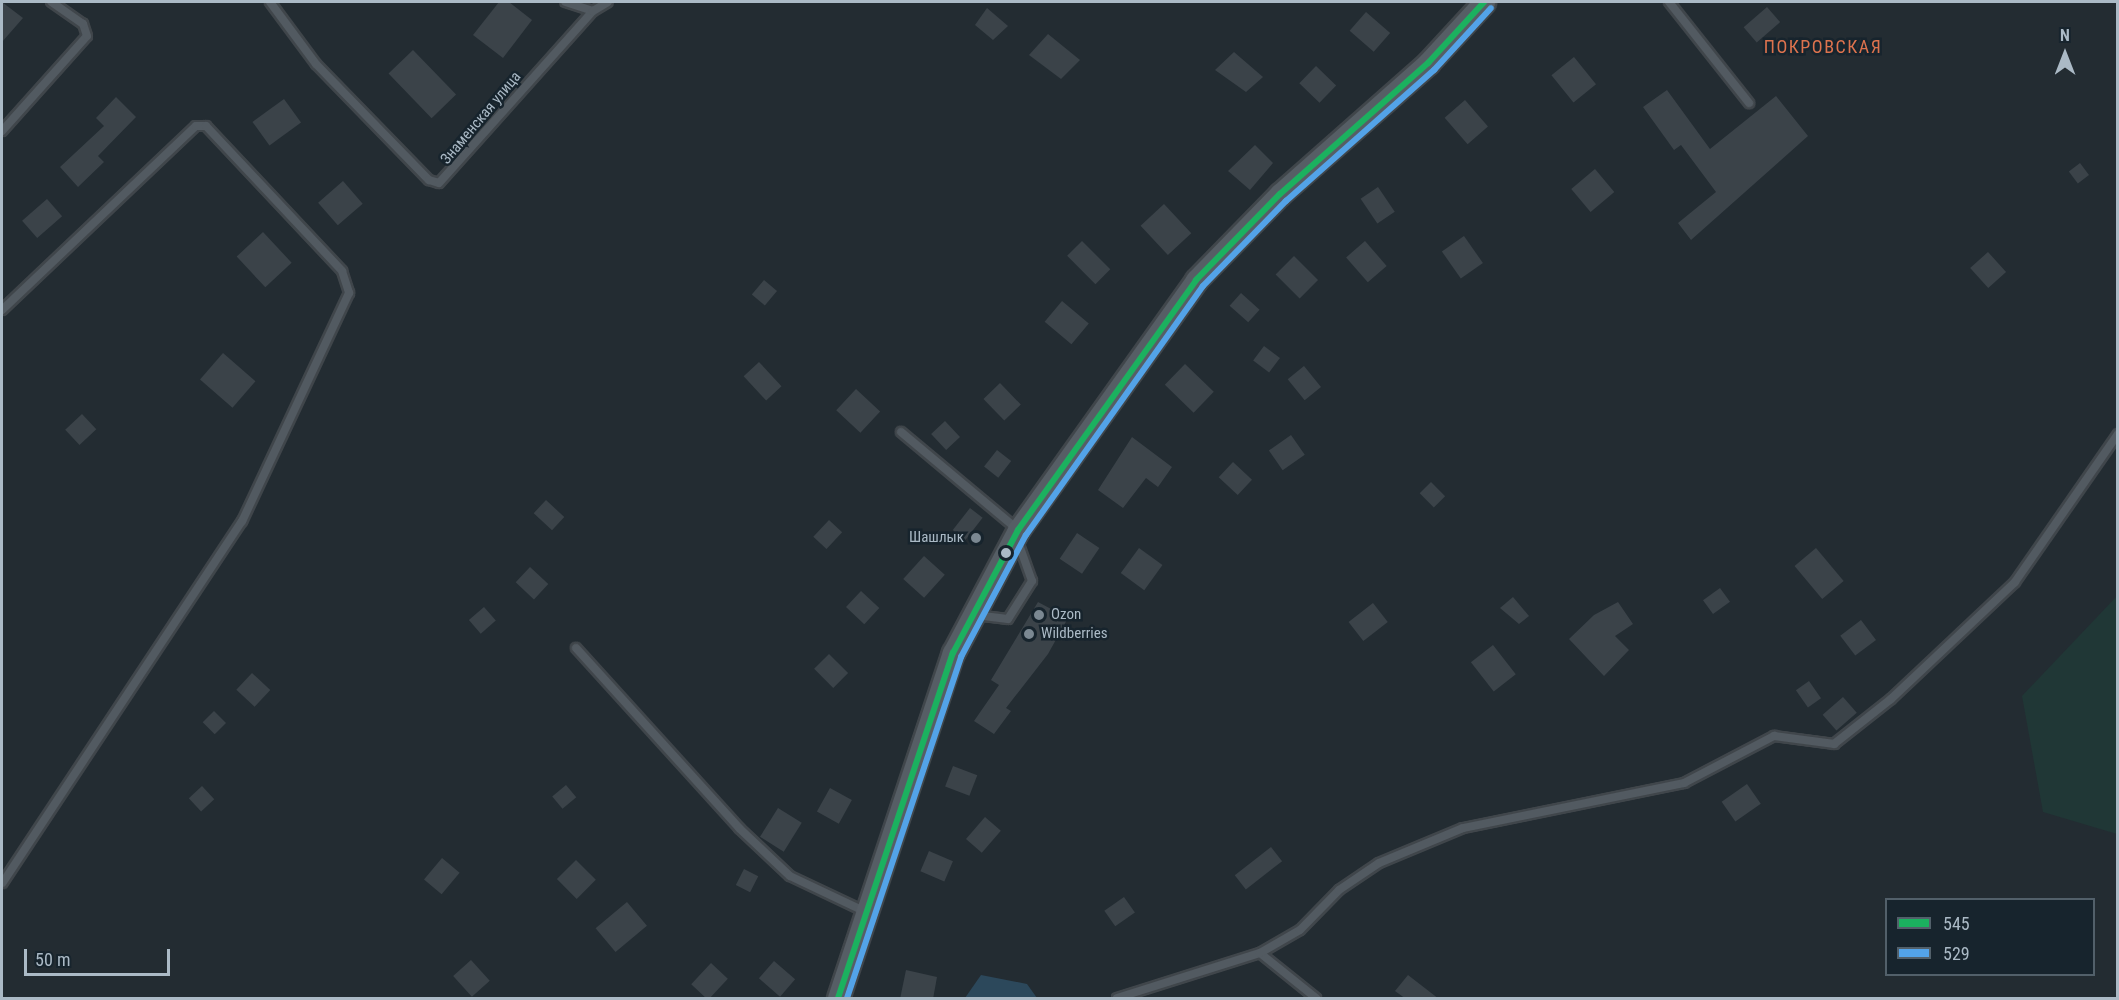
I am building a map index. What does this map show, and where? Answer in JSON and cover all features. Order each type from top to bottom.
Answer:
[{"type":"main road","points":[[838,999],[934,703],[971,615],[1017,532],[1196,280],[1280,194],[1428,63],[1484,2]]},
{"type":"lane","points":[[2,131],[80,50],[87,36],[83,24],[51,2]]},
{"type":"lane","name":"Знаменская улица","points":[[270,2],[316,64],[429,180],[439,183],[593,11]]},
{"type":"lane","points":[[565,2],[593,11],[608,2]]},
{"type":"lane","points":[[1669,2],[1749,103]]},
{"type":"lane","points":[[2,310],[196,126],[206,126],[342,272],[349,292],[242,521],[2,883]]},
{"type":"lane","points":[[900,432],[1017,532],[1032,581],[1008,619],[971,615]]},
{"type":"lane","points":[[1117,999],[1260,953],[1300,930],[1339,890],[1379,863],[1463,828],[1684,783],[1774,736],[1834,744],[1891,699],[2015,582],[2118,434]]},
{"type":"lane","points":[[576,648],[739,828],[790,876],[866,912]]},
{"type":"lane","points":[[1260,953],[1316,999]]},
{"type":"green space","points":[[2117,596],[2117,834],[2043,812],[2022,696]]},
{"type":"water","points":[[981,975],[1027,984],[1037,998],[965,998]]},
{"type":"building","points":[[2,2],[23,18],[2,42]]},
{"type":"building","points":[[499,2],[509,2],[532,20],[503,58],[473,35]]},
{"type":"building","points":[[1767,7],[1780,22],[1757,42],[1744,27]]},
{"type":"building","points":[[987,8],[1008,26],[993,40],[975,25]]},
{"type":"building","points":[[1366,12],[1390,33],[1374,52],[1350,31]]},
{"type":"building","points":[[1048,34],[1080,60],[1061,79],[1029,55]]},
{"type":"building","points":[[413,50],[456,95],[432,118],[389,74]]},
{"type":"building","points":[[1234,52],[1263,77],[1246,92],[1215,70]]},
{"type":"building","points":[[1574,57],[1596,84],[1573,102],[1551,75]]},
{"type":"building","points":[[1316,66],[1336,85],[1319,103],[1299,83]]},
{"type":"building","points":[[1667,90],[1710,149],[1776,96],[1808,136],[1691,240],[1678,223],[1716,192],[1681,145],[1674,150],[1643,107]]},
{"type":"building","points":[[116,97],[136,117],[98,156],[104,162],[78,187],[60,167],[104,126],[96,118]]},
{"type":"building","points":[[284,99],[301,122],[269,145],[252,122]]},
{"type":"building","points":[[1465,100],[1488,126],[1468,144],[1445,118]]},
{"type":"building","points":[[1255,145],[1273,163],[1250,190],[1228,171]]},
{"type":"building","points":[[2080,163],[2089,175],[2078,183],[2069,171]]},
{"type":"building","points":[[1595,169],[1614,192],[1591,212],[1571,189]]},
{"type":"building","points":[[343,181],[363,204],[338,225],[318,203]]},
{"type":"building","points":[[1378,187],[1395,212],[1377,224],[1361,199]]},
{"type":"building","points":[[47,199],[62,216],[37,238],[22,221]]},
{"type":"building","points":[[1164,204],[1191,233],[1168,255],[1141,226]]},
{"type":"building","points":[[263,232],[292,263],[265,287],[237,257]]},
{"type":"building","points":[[1464,236],[1483,263],[1461,279],[1442,251]]},
{"type":"building","points":[[1082,241],[1110,269],[1095,284],[1067,256]]},
{"type":"building","points":[[1365,241],[1387,266],[1368,282],[1346,257]]},
{"type":"building","points":[[1988,252],[2006,272],[1988,288],[1970,268]]},
{"type":"building","points":[[1294,256],[1318,280],[1300,298],[1276,274]]},
{"type":"building","points":[[764,280],[777,291],[765,305],[752,295]]},
{"type":"building","points":[[1241,293],[1260,310],[1248,322],[1230,306]]},
{"type":"building","points":[[1062,301],[1089,323],[1071,344],[1045,322]]},
{"type":"building","points":[[1264,346],[1280,358],[1269,372],[1253,360]]},
{"type":"building","points":[[223,353],[255,381],[232,408],[200,379]]},
{"type":"building","points":[[759,362],[782,386],[766,400],[744,376]]},
{"type":"building","points":[[1185,364],[1214,392],[1194,413],[1165,385]]},
{"type":"building","points":[[1304,366],[1321,387],[1305,400],[1288,379]]},
{"type":"building","points":[[1000,383],[1021,405],[1004,421],[983,399]]},
{"type":"building","points":[[856,389],[880,412],[860,433],[836,410]]},
{"type":"building","points":[[82,414],[96,429],[80,445],[65,430]]},
{"type":"building","points":[[945,421],[960,437],[946,450],[931,434]]},
{"type":"building","points":[[1291,435],[1305,455],[1283,470],[1269,450]]},
{"type":"building","points":[[1132,437],[1172,467],[1158,487],[1146,478],[1123,508],[1098,490]]},
{"type":"building","points":[[997,450],[1011,461],[998,478],[984,467]]},
{"type":"building","points":[[1233,462],[1252,480],[1238,495],[1219,477]]},
{"type":"building","points":[[1431,482],[1445,496],[1434,507],[1420,493]]},
{"type":"building","points":[[546,500],[564,517],[552,530],[534,513]]},
{"type":"building","points":[[970,508],[983,518],[965,540],[953,530]]},
{"type":"building","points":[[829,520],[842,532],[826,549],[813,537]]},
{"type":"building","points":[[1077,533],[1099,548],[1082,574],[1060,559]]},
{"type":"building","points":[[1139,548],[1162,565],[1144,590],[1121,573]]},
{"type":"building","points":[[1816,548],[1844,581],[1822,599],[1795,566]]},
{"type":"building","points":[[924,556],[945,575],[924,598],[903,579]]},
{"type":"building","points":[[530,567],[548,584],[534,599],[516,582]]},
{"type":"building","points":[[1720,588],[1730,602],[1713,614],[1703,600]]},
{"type":"building","points":[[861,591],[879,608],[864,624],[846,607]]},
{"type":"building","points":[[1513,597],[1529,616],[1519,624],[1500,608]]},
{"type":"building","points":[[1038,602],[1068,618],[1048,654],[1006,708],[1011,711],[994,734],[974,721],[999,685],[991,680]]},
{"type":"building","points":[[1618,602],[1633,624],[1615,636],[1629,650],[1604,676],[1569,639],[1594,615]]},
{"type":"building","points":[[1373,603],[1388,622],[1363,641],[1349,622]]},
{"type":"building","points":[[484,607],[496,621],[481,634],[469,620]]},
{"type":"building","points":[[1861,620],[1876,640],[1855,656],[1840,636]]},
{"type":"building","points":[[1493,645],[1516,674],[1494,691],[1471,662]]},
{"type":"building","points":[[829,654],[848,673],[833,688],[814,669]]},
{"type":"building","points":[[252,673],[270,690],[255,707],[236,690]]},
{"type":"building","points":[[1809,681],[1821,698],[1808,707],[1796,690]]},
{"type":"building","points":[[1843,697],[1857,713],[1836,731],[1823,715]]},
{"type":"building","points":[[214,711],[226,723],[215,734],[203,722]]},
{"type":"building","points":[[953,766],[977,775],[969,796],[945,787]]},
{"type":"building","points":[[1747,784],[1761,804],[1735,821],[1722,802]]},
{"type":"building","points":[[566,785],[576,797],[562,809],[552,797]]},
{"type":"building","points":[[202,786],[214,799],[201,811],[189,798]]},
{"type":"building","points":[[830,788],[852,800],[839,824],[817,812]]},
{"type":"building","points":[[778,808],[802,823],[784,852],[760,837]]},
{"type":"building","points":[[985,817],[1001,831],[982,853],[966,839]]},
{"type":"building","points":[[1271,847],[1282,861],[1246,890],[1235,875]]},
{"type":"building","points":[[929,851],[953,861],[944,881],[920,871]]},
{"type":"building","points":[[442,858],[460,873],[442,894],[424,879]]},
{"type":"building","points":[[576,860],[596,880],[577,899],[557,879]]},
{"type":"building","points":[[744,869],[758,876],[750,892],[736,885]]},
{"type":"building","points":[[1124,897],[1135,913],[1115,926],[1104,911]]},
{"type":"building","points":[[627,902],[647,926],[616,952],[596,928]]},
{"type":"building","points":[[471,960],[490,981],[472,997],[453,976]]},
{"type":"building","points":[[774,961],[795,979],[780,997],[759,978]]},
{"type":"building","points":[[711,963],[728,979],[710,998],[706,998],[691,984]]},
{"type":"building","points":[[906,970],[937,977],[933,999],[900,999]]},
{"type":"building","points":[[1408,975],[1439,999],[1406,999],[1395,991]]},
{"type":"transit line","name":"545","points":[[838,998],[953,653],[1018,530],[1196,280],[1280,194],[1428,63],[1484,2]]},
{"type":"transit line","name":"529","points":[[847,998],[961,657],[1026,535],[1203,286],[1286,201],[1434,70],[1491,8]]},
{"type":"place","name":"Шашлык","points":[[976,538]]},
{"type":"place","name":"Ozon","points":[[1039,615]]},
{"type":"place","name":"Wildberries","points":[[1029,634]]},
{"type":"district","name":"ПОКРОВСКАЯ","points":[[1823,47]]}]
